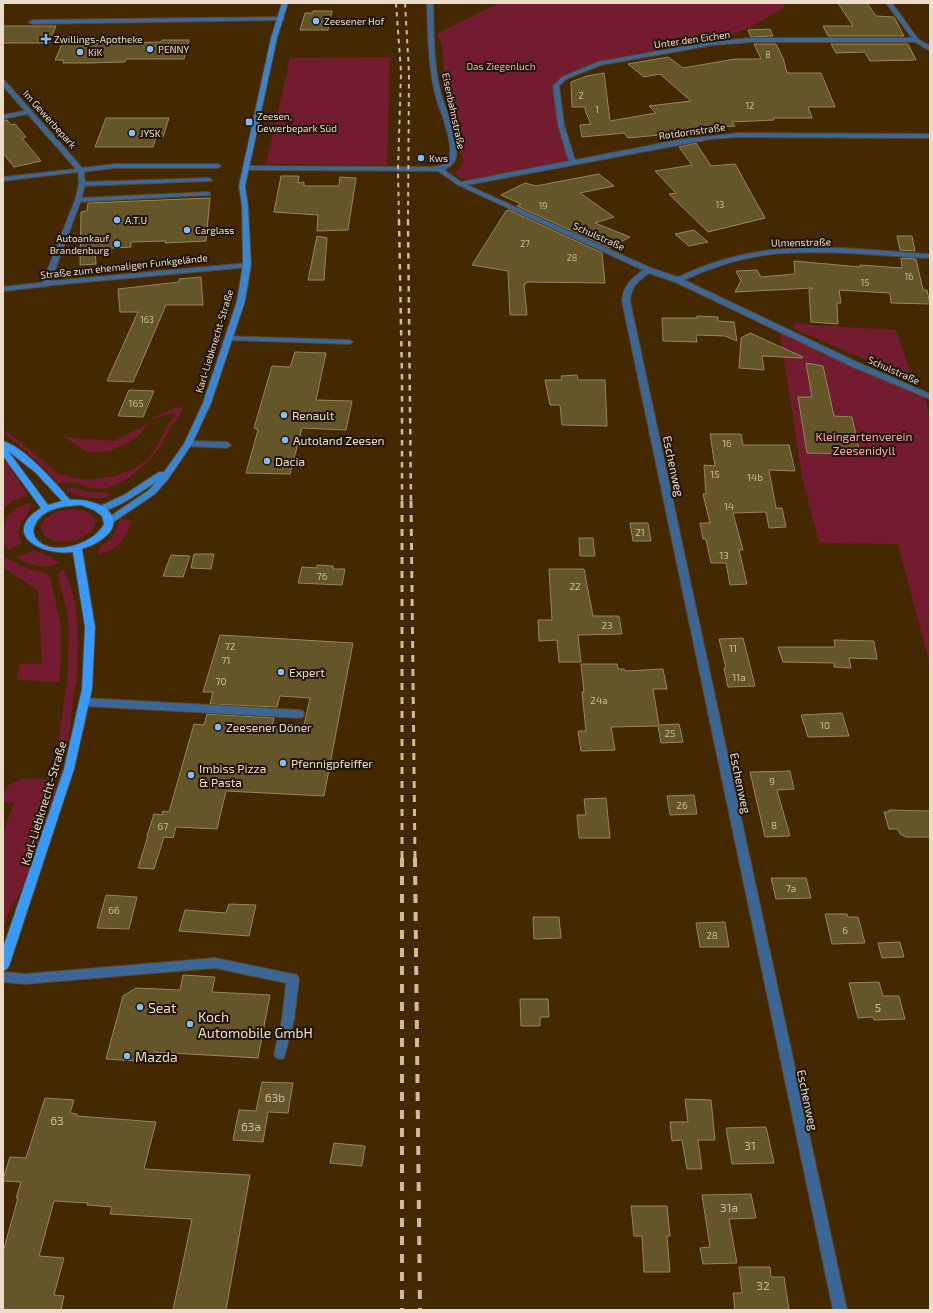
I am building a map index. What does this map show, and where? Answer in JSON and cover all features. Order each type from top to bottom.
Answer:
[{"type":"main road","points":[[3,444],[16,452],[38,470],[68,503]]},
{"type":"main road","points":[[3,450],[33,489],[39,501],[47,509]]},
{"type":"main road","points":[[68,503],[92,504],[101,509],[106,514],[109,521],[108,527],[97,540],[77,548],[52,549],[34,542],[30,536],[29,528],[32,521],[38,514],[47,509],[68,503]]},
{"type":"main road","name":"Karl-Liebknecht-Straße","points":[[3,966],[69,770],[87,689],[90,627],[77,548]]},
{"type":"street","name":"Karl-Liebknecht-Straße","points":[[109,521],[152,492],[188,444],[207,403],[230,338],[241,302],[247,265],[245,206],[242,186],[274,38],[281,20],[285,3]]},
{"type":"street","name":"Eisenbahnstraße","points":[[430,3],[436,85],[449,130],[453,153],[450,164],[440,169]]},
{"type":"street","points":[[889,3],[916,40],[930,49]]},
{"type":"street","points":[[32,22],[281,20]]},
{"type":"street","name":"Unter den Eichen","points":[[573,162],[563,134],[556,97],[556,86],[564,78],[600,63],[713,43],[752,40],[916,40]]},
{"type":"street","name":"Im Gewerbepark","points":[[3,82],[81,170]]},
{"type":"street","points":[[3,117],[30,112]]},
{"type":"street","name":"Rotdornstraße","points":[[460,184],[711,137],[738,135],[930,136]]},
{"type":"street","points":[[3,179],[115,166],[218,166]]},
{"type":"street","points":[[245,168],[440,169]]},
{"type":"street","name":"Schulstraße","points":[[440,169],[460,184],[648,270],[678,280],[856,365],[930,397]]},
{"type":"street","points":[[46,284],[78,200],[82,184],[81,170]]},
{"type":"street","points":[[82,184],[210,180]]},
{"type":"street","points":[[78,200],[208,194]]},
{"type":"street","name":"Ulmenstraße","points":[[678,280],[693,273],[743,257],[782,251],[808,250],[930,256]]},
{"type":"street","name":"Straße zum ehemaligen Funkgelände","points":[[3,289],[247,265]]},
{"type":"street","name":"Eschenweg","points":[[648,270],[631,283],[626,291],[626,301],[840,1310]]},
{"type":"street","points":[[230,338],[349,342]]},
{"type":"street","points":[[188,444],[227,445]]},
{"type":"street","name":"Karl-Liebknecht-Straße","points":[[101,509],[127,497],[172,467]]},
{"type":"street","points":[[84,702],[299,714]]},
{"type":"street","points":[[3,977],[24,979],[215,963],[294,979],[288,1020],[280,1054]]},
{"type":"green space","name":"Das Ziegenluch","points":[[499,3],[784,3],[785,7],[750,27],[719,40],[686,48],[600,63],[564,78],[556,86],[556,97],[573,162],[522,172],[519,170],[485,178],[467,179],[456,174],[456,171],[461,167],[463,160],[452,131],[445,91],[442,44],[437,34]]},
{"type":"green space","points":[[390,57],[387,165],[266,164],[290,58]]},
{"type":"green space","points":[[795,324],[896,330],[913,380],[792,328]]},
{"type":"green space","name":"Kleingartenverein Zeesenidyll","points":[[780,333],[924,396],[930,415],[930,666],[898,544],[819,543],[802,477]]},
{"type":"green space","points":[[179,407],[183,408],[180,414],[160,447],[149,460],[134,474],[109,488],[95,489],[71,482],[59,484],[40,464],[3,433],[3,429],[58,473],[68,477],[80,479],[105,478],[129,471],[139,466],[147,459],[175,415],[174,413],[152,419],[140,434],[126,444],[109,451],[95,453],[87,452],[64,437],[114,441],[142,428],[152,418]]},
{"type":"green space","points":[[3,458],[28,496],[12,501],[3,510]]},
{"type":"green space","points":[[68,488],[112,495],[102,498],[82,497],[70,493],[66,490]]},
{"type":"green space","points":[[31,502],[28,513],[22,521],[19,530],[19,536],[22,543],[9,550],[4,541],[3,535],[6,518],[15,509]]},
{"type":"green space","points":[[72,509],[86,512],[93,517],[95,522],[93,529],[87,535],[68,542],[57,541],[46,536],[41,528],[44,520],[56,512]]},
{"type":"green space","points":[[122,519],[131,520],[130,527],[124,538],[115,547],[98,555],[98,551],[102,545],[112,538],[118,523]]},
{"type":"green space","points":[[33,551],[50,556],[59,563],[49,566],[38,566],[16,557]]},
{"type":"green space","points":[[3,555],[20,566],[45,573],[51,581],[61,626],[59,682],[17,680],[19,664],[42,664],[38,591],[3,567]]},
{"type":"green space","points":[[63,569],[73,596],[78,625],[77,682],[74,692],[67,754],[61,759],[56,760],[67,681],[69,629],[67,611],[58,578],[59,572]]},
{"type":"green space","points":[[22,779],[51,779],[58,790],[27,881],[9,912],[3,930],[3,833],[14,802],[3,802],[3,797],[5,790],[10,784]]},
{"type":"building","points":[[838,3],[867,3],[876,16],[894,17],[904,36],[828,36],[823,26],[853,26]]},
{"type":"building","name":"Zeesener Hof","points":[[313,11],[332,11],[328,30],[300,30],[305,13],[313,13]]},
{"type":"building","points":[[3,26],[56,26],[49,43],[3,43]]},
{"type":"building","points":[[770,29],[773,36],[751,37],[748,30]]},
{"type":"building","points":[[162,40],[189,40],[184,59],[126,59],[125,62],[88,63],[63,63],[64,60],[55,60],[62,44],[161,42]]},
{"type":"building","points":[[754,44],[776,44],[783,58],[787,73],[821,73],[835,107],[808,107],[812,118],[773,118],[774,120],[732,122],[735,126],[702,128],[704,130],[688,132],[691,137],[674,139],[670,134],[628,138],[624,133],[582,137],[580,125],[591,124],[585,107],[572,107],[571,82],[587,76],[604,73],[610,121],[656,113],[649,106],[691,101],[660,74],[644,77],[628,64],[668,57],[683,68],[735,59],[761,59]]},
{"type":"building","points":[[831,44],[908,44],[916,60],[870,61],[865,52],[836,53]]},
{"type":"building","name":"JYSK","points":[[106,118],[169,118],[163,137],[156,137],[153,147],[95,147]]},
{"type":"building","points":[[3,120],[7,120],[11,125],[15,124],[26,137],[22,138],[41,161],[14,167],[3,153]]},
{"type":"building","points":[[696,143],[711,166],[735,164],[765,218],[708,232],[669,194],[676,193],[655,171],[692,165],[679,147]]},
{"type":"building","points":[[599,174],[614,186],[580,193],[614,217],[595,223],[630,237],[610,248],[517,206],[521,204],[501,195],[525,183],[536,186]]},
{"type":"building","points":[[281,176],[299,176],[298,183],[304,182],[304,186],[339,186],[340,177],[356,178],[348,230],[317,231],[318,215],[274,212]]},
{"type":"building","points":[[210,198],[206,241],[165,243],[166,241],[131,242],[131,247],[95,249],[96,264],[80,265],[81,212],[87,211],[88,203]]},
{"type":"building","points":[[509,210],[602,253],[605,283],[526,282],[526,284],[524,284],[527,315],[510,315],[508,271],[472,265],[506,211]]},
{"type":"building","points":[[694,230],[708,242],[689,246],[675,234]]},
{"type":"building","points":[[317,236],[327,238],[324,280],[308,280]]},
{"type":"building","points":[[897,236],[912,236],[915,251],[900,250]]},
{"type":"building","points":[[901,258],[916,259],[923,290],[927,290],[930,304],[891,303],[890,293],[839,290],[841,303],[837,303],[838,324],[811,322],[809,290],[813,288],[735,292],[741,281],[736,271],[757,270],[761,277],[795,274],[794,261],[860,267],[860,265],[902,268]]},
{"type":"building","points":[[201,277],[203,305],[166,305],[133,382],[107,381],[138,312],[120,312],[118,289],[179,282],[179,279]]},
{"type":"building","points":[[697,316],[718,317],[718,321],[734,322],[737,341],[725,336],[696,335],[697,342],[663,341],[662,318],[697,318]]},
{"type":"building","points":[[750,333],[803,357],[762,356],[764,370],[739,368],[741,338]]},
{"type":"building","name":"Autoland Zeesen","points":[[295,352],[326,353],[316,400],[352,401],[346,430],[302,428],[290,474],[246,473],[258,430],[254,428],[272,366],[290,367]]},
{"type":"building","points":[[806,363],[823,366],[834,416],[852,417],[860,454],[807,453],[798,397],[812,397]]},
{"type":"building","points":[[577,375],[578,380],[605,380],[607,426],[562,425],[560,405],[550,405],[545,380],[562,380],[561,376]]},
{"type":"building","points":[[129,390],[154,391],[143,417],[118,416]]},
{"type":"building","points":[[710,434],[741,434],[743,445],[789,445],[795,471],[769,470],[776,508],[782,508],[786,527],[769,528],[766,512],[733,513],[743,550],[739,550],[747,584],[730,585],[726,563],[711,563],[706,539],[703,539],[700,523],[710,523],[703,494],[706,494],[704,465],[715,466]]},
{"type":"building","points":[[630,523],[648,523],[651,541],[633,541]]},
{"type":"building","points":[[579,538],[593,538],[595,556],[580,556]]},
{"type":"building","points":[[194,554],[214,554],[211,569],[191,568]]},
{"type":"building","points":[[171,555],[190,556],[183,577],[163,576]]},
{"type":"building","points":[[317,565],[333,566],[333,569],[345,569],[342,585],[298,583],[302,567],[317,568]]},
{"type":"building","points":[[549,569],[584,569],[593,616],[619,616],[622,634],[578,635],[581,662],[559,662],[557,640],[539,641],[538,620],[552,620]]},
{"type":"building","points":[[220,635],[353,643],[324,796],[226,791],[217,829],[176,827],[173,838],[164,837],[154,869],[138,868],[154,814],[162,815],[163,811],[169,812],[194,724],[204,725],[207,714],[274,718],[271,728],[303,730],[310,698],[280,696],[277,707],[210,704],[213,692],[203,692]]},
{"type":"building","points":[[743,638],[755,686],[728,687],[724,668],[726,668],[719,639]]},
{"type":"building","points":[[834,640],[874,641],[877,659],[849,658],[851,668],[834,667],[834,663],[783,662],[778,647],[835,647]]},
{"type":"building","points":[[581,664],[617,664],[618,669],[624,669],[625,671],[663,669],[667,689],[653,689],[659,725],[679,724],[683,742],[661,743],[658,726],[611,727],[615,750],[581,751],[578,731],[586,731]]},
{"type":"building","points":[[842,713],[849,736],[808,737],[801,715]]},
{"type":"building","points":[[790,771],[794,789],[777,790],[790,836],[765,837],[750,772]]},
{"type":"building","points":[[694,795],[697,814],[670,815],[667,796]]},
{"type":"building","points":[[606,798],[610,838],[579,838],[577,815],[586,815],[584,799]]},
{"type":"building","points":[[889,810],[930,811],[930,837],[906,837],[900,834],[898,829],[889,829],[884,812],[889,812]]},
{"type":"building","points":[[771,878],[806,878],[811,898],[776,899]]},
{"type":"building","points":[[106,895],[137,897],[129,929],[97,928]]},
{"type":"building","points":[[229,904],[256,905],[249,936],[179,931],[185,910],[226,913]]},
{"type":"building","points":[[825,914],[847,914],[848,917],[858,917],[865,943],[832,944]]},
{"type":"building","points":[[533,917],[559,917],[561,938],[534,939]]},
{"type":"building","points":[[725,922],[729,947],[700,947],[696,923]]},
{"type":"building","points":[[900,942],[904,957],[882,958],[878,943]]},
{"type":"building","name":"Koch Automobile GmbH","points":[[183,975],[215,977],[212,992],[270,995],[258,1058],[154,1052],[152,1062],[106,1059],[123,996],[136,988],[180,990]]},
{"type":"building","points":[[879,982],[883,996],[899,996],[905,1019],[874,1020],[873,1017],[858,1018],[849,983]]},
{"type":"building","points":[[520,999],[548,999],[549,1017],[540,1017],[540,1026],[521,1026]]},
{"type":"building","points":[[262,1082],[293,1083],[288,1113],[268,1112],[263,1142],[233,1140],[239,1110],[256,1111]]},
{"type":"building","points":[[45,1098],[74,1100],[70,1113],[77,1114],[77,1116],[156,1122],[144,1169],[250,1175],[226,1310],[173,1310],[192,1219],[110,1214],[112,1207],[87,1205],[88,1203],[54,1201],[39,1256],[64,1258],[54,1295],[64,1296],[61,1310],[3,1310],[3,1252],[21,1182],[3,1181],[3,1179],[10,1157],[26,1158]]},
{"type":"building","points":[[685,1099],[711,1100],[715,1140],[698,1140],[702,1169],[687,1169],[682,1140],[672,1141],[670,1122],[688,1122]]},
{"type":"building","points":[[766,1127],[774,1163],[732,1164],[726,1128]]},
{"type":"building","points":[[334,1143],[365,1146],[362,1166],[330,1163]]},
{"type":"building","points":[[751,1194],[756,1218],[729,1219],[737,1263],[703,1264],[700,1248],[710,1247],[702,1195]]},
{"type":"building","points":[[631,1206],[667,1206],[670,1236],[667,1236],[670,1272],[644,1272],[642,1236],[634,1236]]},
{"type":"building","points":[[739,1267],[770,1267],[771,1277],[784,1277],[789,1310],[735,1310],[733,1293],[742,1293]]},
{"type":"railway","points":[[396,3],[401,72],[398,169],[399,221]]},
{"type":"railway","points":[[405,3],[409,72],[408,220]]},
{"type":"railway","points":[[399,220],[402,378],[402,1310]]},
{"type":"railway","points":[[408,220],[411,502]]},
{"type":"railway","points":[[411,501],[415,859]]},
{"type":"railway","points":[[415,858],[420,1310]]},
{"type":"place","name":"Zeesener Hof","points":[[316,21]]},
{"type":"place","name":"Zwillings-Apotheke","points":[[46,39]]},
{"type":"place","name":"PENNY","points":[[150,49]]},
{"type":"place","name":"KiK","points":[[80,52]]},
{"type":"place","name":"Zeesen, Gewerbepark Süd","points":[[249,122]]},
{"type":"place","name":"JYSK","points":[[132,133]]},
{"type":"place","name":"Kws","points":[[421,158]]},
{"type":"place","name":"A.T.U","points":[[117,220]]},
{"type":"place","name":"Carglass","points":[[187,230]]},
{"type":"place","name":"Autoankauf Brandenburg","points":[[117,244]]},
{"type":"place","name":"Renault","points":[[284,415]]},
{"type":"place","name":"Autoland Zeesen","points":[[285,440]]},
{"type":"place","name":"Dacia","points":[[267,461]]},
{"type":"place","name":"Expert","points":[[281,672]]},
{"type":"place","name":"Zeesener Döner","points":[[218,727]]},
{"type":"place","name":"Pfennigpfeiffer","points":[[283,763]]},
{"type":"place","name":"Imbiss Pizza & Pasta","points":[[191,775]]},
{"type":"place","name":"Seat","points":[[140,1007]]},
{"type":"place","name":"Koch Automobile GmbH","points":[[190,1024]]},
{"type":"place","name":"Mazda","points":[[127,1056]]}]
